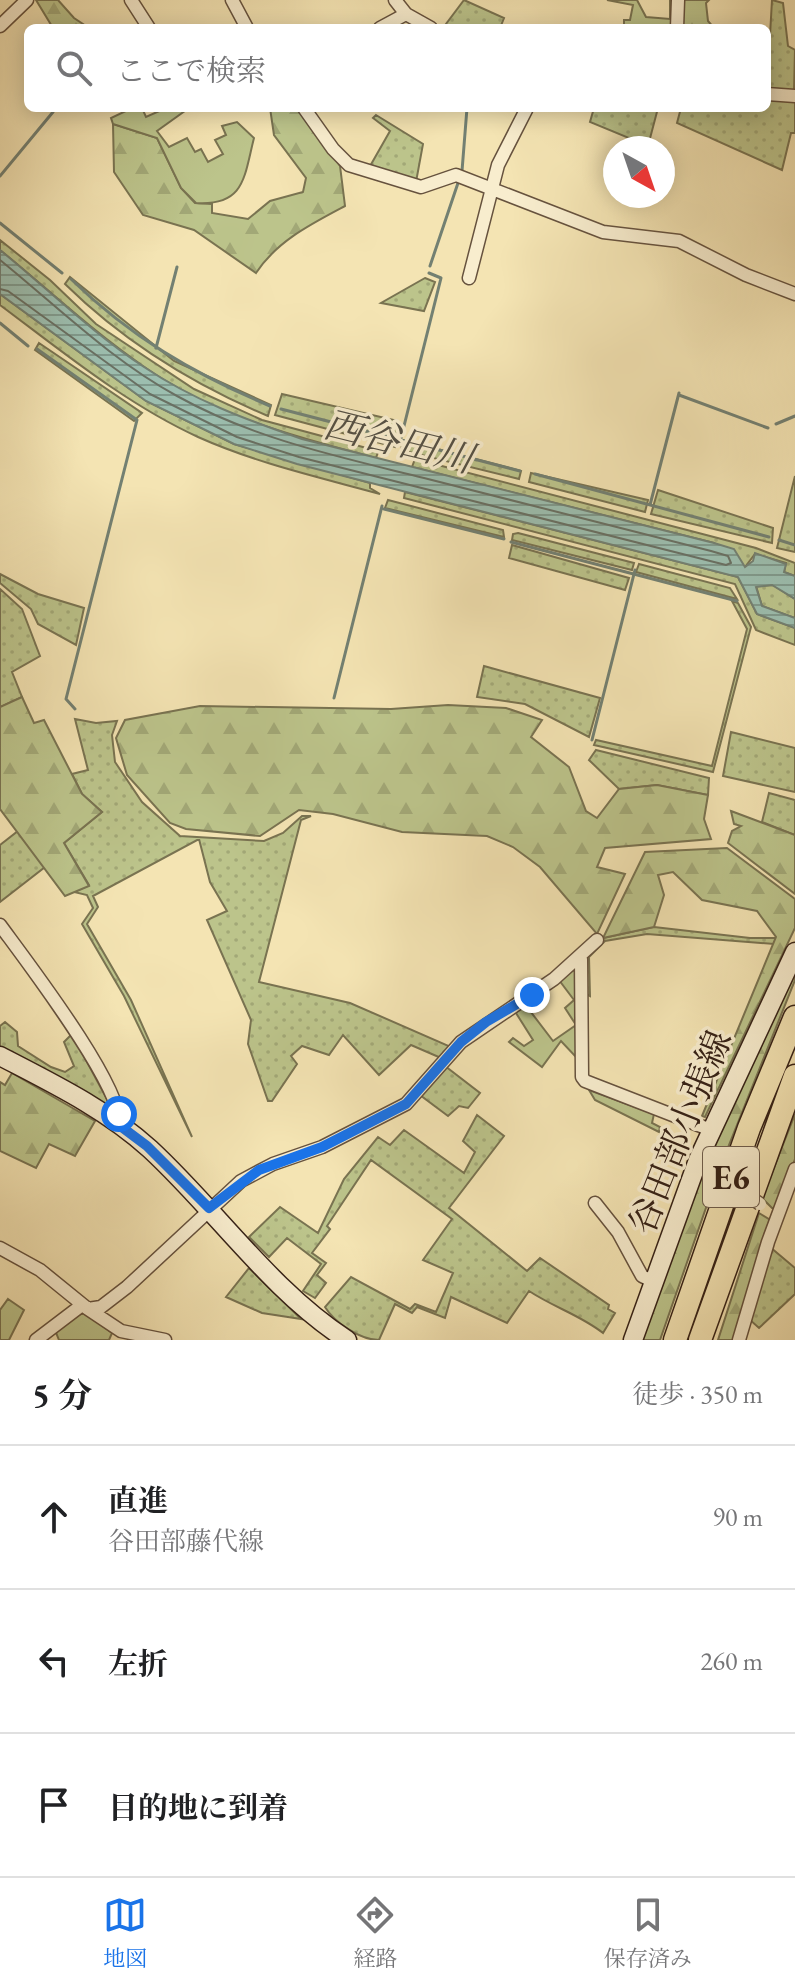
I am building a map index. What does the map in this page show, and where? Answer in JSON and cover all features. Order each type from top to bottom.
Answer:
[{"type":"highway","name":"E6","points":[[675,1340],[749,1128],[795,1017]]},
{"type":"highway","name":"E6","points":[[700,1340],[795,1076]]},
{"type":"highway","points":[[709,1340],[736,1234]]},
{"type":"main road","name":"谷田部小張線","points":[[633,1340],[698,1160],[795,952]]},
{"type":"main road","points":[[0,1056],[68,1092],[147,1146],[292,1296],[347,1340]]},
{"type":"street","points":[[0,26],[27,0]]},
{"type":"street","points":[[131,0],[146,24]]},
{"type":"street","points":[[232,0],[245,24]]},
{"type":"street","points":[[395,0],[406,14],[424,24]]},
{"type":"street","points":[[677,24],[678,0]]},
{"type":"street","points":[[387,24],[406,14]]},
{"type":"street","points":[[771,94],[795,96]]},
{"type":"street","points":[[307,112],[333,149],[349,165],[421,187],[456,175],[493,186],[603,232],[679,241],[746,275],[795,294]]},
{"type":"street","points":[[469,278],[506,145],[525,112]]},
{"type":"street","points":[[0,925],[73,1028],[116,1104],[119,1125]]},
{"type":"street","points":[[36,1340],[85,1307],[101,1307],[127,1287],[209,1208],[259,1170],[322,1147],[406,1104],[461,1042],[581,959],[597,940]]},
{"type":"street","points":[[581,959],[582,1077],[591,1084],[711,1130]]},
{"type":"street","points":[[698,1160],[778,1217]]},
{"type":"street","points":[[739,1340],[795,1169]]},
{"type":"street","points":[[595,1203],[618,1232],[642,1276],[654,1282]]},
{"type":"street","points":[[0,1248],[40,1270],[85,1307],[121,1331],[165,1340]]},
{"type":"green space","points":[[36,0],[58,0],[83,24],[51,24]]},
{"type":"green space","points":[[464,0],[504,18],[502,24],[446,24]]},
{"type":"green space","points":[[607,0],[637,0],[646,17],[670,19],[670,0],[673,0],[673,24],[624,24],[624,20],[630,20],[633,5]]},
{"type":"green space","points":[[683,0],[709,0],[706,3],[711,24],[682,24]]},
{"type":"green space","points":[[772,0],[783,3],[788,46],[795,50],[794,91],[771,89]]},
{"type":"green space","points":[[771,98],[795,101],[795,133],[791,133],[782,170],[677,123],[680,112],[771,112]]},
{"type":"green space","points":[[124,112],[144,112],[146,117],[157,112],[183,112],[157,131],[169,147],[187,138],[195,152],[201,149],[208,162],[223,154],[215,140],[226,135],[222,126],[237,122],[254,138],[240,186],[224,200],[196,203],[181,188],[157,138],[113,124],[111,118]]},
{"type":"green space","points":[[271,112],[301,112],[340,166],[345,206],[284,242],[256,273],[194,230],[143,215],[114,172],[113,124],[157,138],[181,188],[195,203],[212,204],[212,213],[248,219],[270,201],[303,192],[306,178],[274,135]]},
{"type":"green space","points":[[593,112],[657,112],[651,136],[624,136],[590,122]]},
{"type":"green space","points":[[376,115],[423,144],[416,182],[369,168],[390,131],[373,118]]},
{"type":"green space","points":[[0,240],[50,280],[96,324],[194,389],[262,420],[389,454],[378,452],[376,458],[315,442],[197,398],[124,353],[70,310],[0,250]]},
{"type":"green space","points":[[70,277],[174,361],[271,405],[268,416],[213,390],[135,343],[65,284]]},
{"type":"green space","points":[[425,278],[435,282],[424,311],[381,303]]},
{"type":"green space","points":[[0,294],[146,401],[234,444],[370,483],[370,488],[380,494],[242,454],[171,424],[96,376],[0,305]]},
{"type":"green space","points":[[39,343],[142,413],[134,421],[35,350]]},
{"type":"green space","points":[[282,394],[398,421],[395,447],[275,415]]},
{"type":"green space","points":[[403,440],[521,471],[519,479],[401,450]]},
{"type":"green space","points":[[415,459],[756,548],[795,563],[795,576],[784,572],[786,563],[755,554],[745,567],[714,543],[412,467]]},
{"type":"green space","points":[[531,473],[648,500],[645,512],[529,482]]},
{"type":"green space","points":[[795,476],[795,552],[777,548]]},
{"type":"green space","points":[[658,490],[773,528],[772,543],[651,514]]},
{"type":"green space","points":[[405,492],[738,577],[757,614],[795,628],[795,645],[756,630],[735,584],[404,498]]},
{"type":"green space","points":[[388,500],[503,530],[504,537],[385,508]]},
{"type":"green space","points":[[513,534],[634,563],[632,570],[512,540]]},
{"type":"green space","points":[[512,545],[629,578],[625,590],[509,558]]},
{"type":"green space","points":[[639,564],[730,588],[737,599],[636,572]]},
{"type":"green space","points":[[0,574],[38,594],[84,608],[76,645],[38,624],[31,609],[0,583]]},
{"type":"green space","points":[[773,585],[795,599],[795,618],[762,606],[756,586]]},
{"type":"green space","points":[[0,589],[22,609],[40,656],[12,672],[22,697],[0,707]]},
{"type":"green space","points":[[732,601],[738,603],[751,627],[713,772],[594,745],[596,740],[712,766],[747,629]]},
{"type":"green space","points":[[484,666],[600,698],[589,737],[525,704],[477,697]]},
{"type":"green space","points":[[22,697],[34,723],[44,720],[82,794],[102,812],[64,843],[89,886],[65,896],[0,809],[0,707]]},
{"type":"green space","points":[[448,705],[506,708],[542,720],[531,737],[569,767],[586,811],[597,818],[619,789],[657,785],[708,795],[704,819],[711,839],[605,848],[597,867],[625,874],[597,934],[540,867],[513,847],[487,836],[402,832],[333,814],[299,810],[260,836],[186,829],[170,823],[127,775],[116,738],[125,720],[200,706],[391,709]]},
{"type":"green space","points":[[75,719],[96,723],[117,721],[112,735],[115,762],[142,802],[180,836],[264,841],[283,833],[302,816],[311,816],[301,820],[259,982],[350,1003],[451,1047],[441,1058],[411,1045],[379,1075],[343,1035],[329,1055],[302,1046],[291,1056],[297,1064],[272,1101],[268,1101],[248,1044],[251,1020],[207,920],[227,911],[210,882],[199,839],[93,896],[98,907],[87,924],[131,1000],[192,1137],[124,996],[82,924],[93,908],[87,895],[74,892],[89,885],[64,843],[102,812],[82,794],[72,774],[88,770]]},
{"type":"green space","points":[[731,732],[795,748],[795,792],[723,776]]},
{"type":"green space","points":[[596,750],[709,778],[708,795],[657,785],[619,789],[589,760]]},
{"type":"green space","points":[[769,793],[795,800],[795,835],[762,822]]},
{"type":"green space","points":[[731,811],[795,835],[795,894],[728,843],[732,831],[741,826],[734,824]]},
{"type":"green space","points":[[18,831],[45,867],[0,902],[0,845]]},
{"type":"green space","points":[[727,848],[795,899],[795,928],[705,1117],[702,1116],[776,937],[757,911],[702,900],[673,872],[658,875],[664,895],[654,927],[603,938],[645,852]]},
{"type":"green space","points":[[654,927],[776,938],[774,944],[647,934],[605,941],[589,957],[590,996],[586,994],[585,957],[603,938]]},
{"type":"green space","points":[[795,965],[795,980],[719,1170],[704,1161]]},
{"type":"green space","points":[[577,968],[576,1057],[561,1041],[542,1067],[509,1042],[513,1038],[524,1046],[533,1040],[516,1013],[524,1003],[553,1041],[576,1025],[565,1008],[574,1000],[559,980]]},
{"type":"green space","points":[[5,1022],[17,1032],[18,1046],[51,1067],[65,1072],[74,1066],[64,1042],[72,1034],[109,1103],[105,1106],[0,1051],[0,1026]]},
{"type":"green space","points":[[445,1066],[480,1093],[468,1108],[459,1106],[448,1116],[420,1095]]},
{"type":"green space","points":[[12,1073],[95,1121],[75,1156],[49,1144],[36,1168],[0,1151],[0,1082],[5,1085]]},
{"type":"green space","points":[[589,1090],[654,1114],[652,1123],[660,1127],[659,1132],[595,1100]]},
{"type":"green space","points":[[795,1114],[795,1159],[778,1208],[772,1208],[762,1198]]},
{"type":"green space","points":[[477,1115],[504,1136],[449,1208],[527,1271],[540,1258],[609,1305],[608,1309],[615,1313],[603,1333],[529,1291],[507,1323],[451,1297],[445,1318],[417,1307],[412,1313],[395,1304],[379,1340],[356,1334],[341,1324],[325,1307],[351,1277],[410,1309],[415,1304],[436,1312],[453,1273],[423,1260],[452,1219],[371,1160],[312,1253],[326,1263],[317,1275],[326,1283],[315,1298],[303,1291],[321,1264],[287,1238],[269,1257],[249,1237],[280,1207],[318,1233],[344,1179],[378,1137],[390,1145],[404,1130],[464,1173],[475,1152],[463,1141]]},
{"type":"green space","points":[[702,1168],[716,1179],[660,1340],[641,1340]]},
{"type":"green space","points":[[759,1213],[772,1221],[734,1340],[718,1340]]},
{"type":"green space","points":[[770,1247],[795,1268],[795,1294],[759,1328],[749,1319]]},
{"type":"green space","points":[[249,1268],[301,1319],[262,1313],[226,1297]]},
{"type":"green space","points":[[8,1299],[24,1310],[9,1340],[0,1340],[0,1310]]},
{"type":"green space","points":[[86,1313],[112,1333],[109,1340],[59,1340],[55,1330],[77,1315]]},
{"type":"water","points":[[0,250],[125,354],[182,390],[241,417],[302,439],[714,543],[734,549],[745,567],[753,561],[755,553],[786,564],[784,572],[795,576],[795,599],[772,585],[756,587],[762,606],[795,618],[795,628],[757,614],[738,577],[297,464],[234,444],[146,401],[0,294]]},
{"type":"waterway","points":[[0,176],[53,112]]},
{"type":"waterway","points":[[462,171],[467,112]]},
{"type":"waterway","points":[[430,266],[459,180]]},
{"type":"waterway","points":[[0,223],[62,273]]},
{"type":"waterway","points":[[156,348],[177,267]]},
{"type":"waterway","name":"西谷田川","points":[[400,442],[441,278],[429,273]]},
{"type":"waterway","points":[[71,279],[93,300],[164,352],[215,381],[270,406]]},
{"type":"waterway","points":[[0,323],[28,346]]},
{"type":"waterway","points":[[37,349],[137,420],[66,699],[75,709]]},
{"type":"waterway","points":[[650,505],[679,393]]},
{"type":"waterway","points":[[679,395],[768,428]]},
{"type":"waterway","name":"西谷田川","points":[[281,409],[520,471]]},
{"type":"waterway","points":[[776,424],[795,416]]},
{"type":"waterway","points":[[535,474],[769,537]]},
{"type":"waterway","points":[[334,698],[382,506]]},
{"type":"waterway","points":[[384,509],[504,539]]},
{"type":"waterway","points":[[779,540],[795,545]]},
{"type":"waterway","points":[[511,542],[737,601]]},
{"type":"waterway","points":[[592,740],[635,570]]},
{"type":"route","points":[[119,1114],[119,1125],[147,1146],[209,1208],[259,1170],[322,1147],[406,1104],[461,1042],[486,1022],[532,995]]}]
